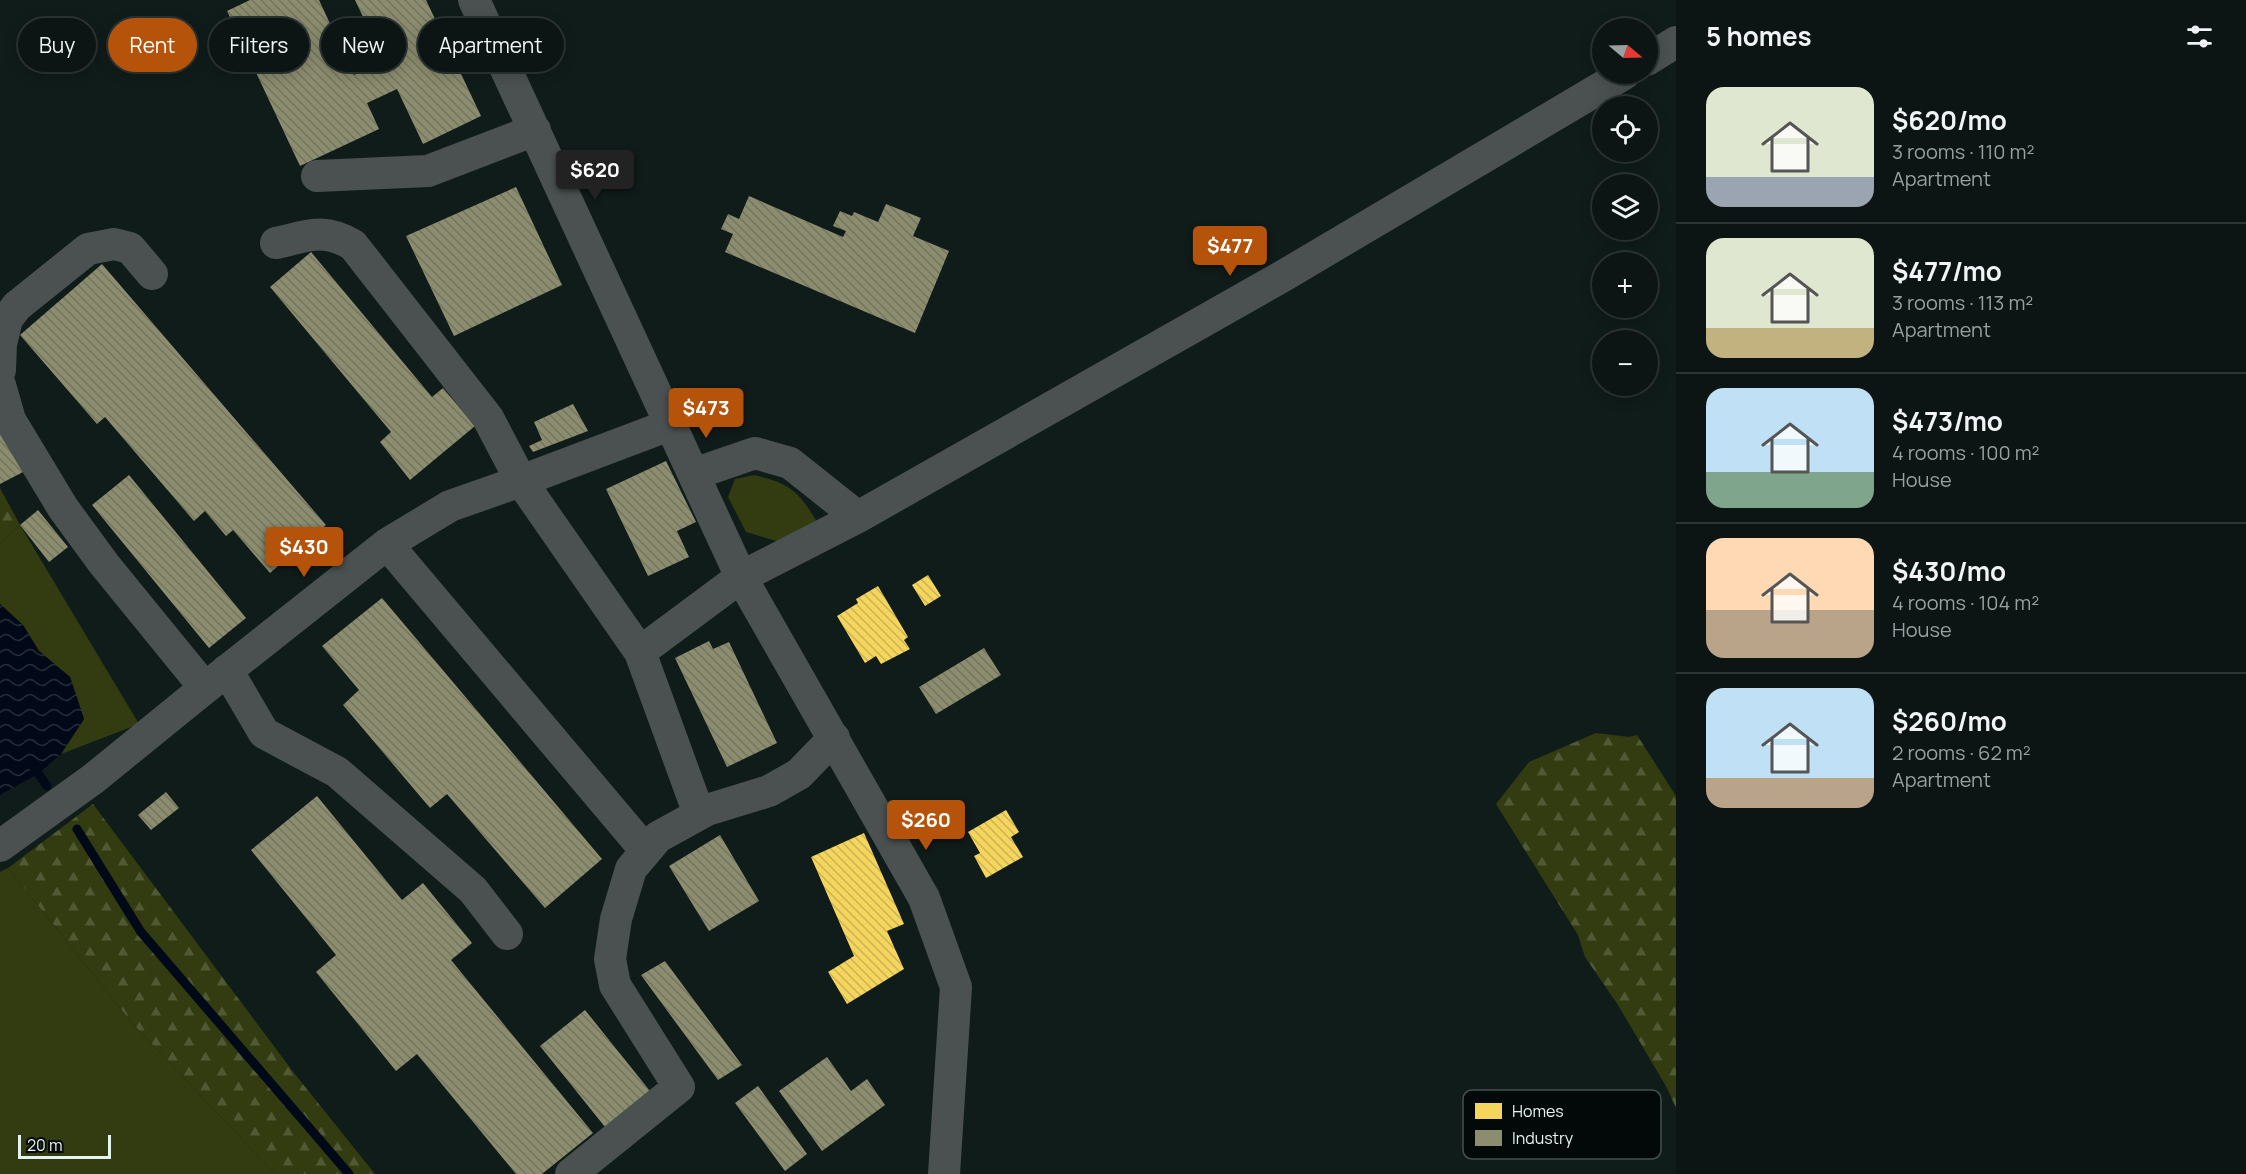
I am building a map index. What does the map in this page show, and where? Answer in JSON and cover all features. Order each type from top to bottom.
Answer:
[{"type":"street","points":[[474,0],[741,577],[924,897],[956,987],[944,1174]]},
{"type":"street","points":[[1658,53],[1676,42]]},
{"type":"street","points":[[640,652],[741,577],[858,518],[1283,276],[1607,84]]},
{"type":"street","points":[[317,176],[428,171],[535,130]]},
{"type":"street","points":[[276,243],[318,234],[337,236],[353,245],[488,418],[522,481],[640,652],[699,814]]},
{"type":"street","points":[[0,370],[1,344],[7,319],[17,306],[88,249],[114,244],[130,248],[152,274]]},
{"type":"street","points":[[0,385],[10,420],[63,508],[104,564],[216,679],[264,733],[337,772],[473,890],[507,934]]},
{"type":"street","points":[[0,846],[93,779],[387,544],[450,506],[672,424]]},
{"type":"street","points":[[694,474],[755,453],[790,463],[858,518]]},
{"type":"street","points":[[387,544],[646,851]]},
{"type":"street","points":[[571,1174],[679,1087],[615,985],[610,959],[616,919],[631,869],[658,837],[699,814],[769,791],[799,774],[834,738]]},
{"type":"green space","points":[[754,475],[777,482],[793,491],[800,497],[819,525],[780,542],[746,532],[728,497],[735,479]]},
{"type":"green space","points":[[0,488],[20,525],[0,545]]},
{"type":"green space","points":[[20,525],[139,724],[61,754],[84,719],[70,677],[39,651],[23,625],[0,604],[0,545]]},
{"type":"green space","points":[[1596,733],[1629,737],[1637,735],[1676,796],[1676,1108],[1667,1088],[1618,1005],[1585,957],[1578,935],[1496,804],[1529,762]]},
{"type":"green space","points":[[93,804],[294,1073],[375,1174],[275,1174],[133,1024],[8,868]]},
{"type":"green space","points":[[8,868],[133,1024],[275,1174],[0,1174],[0,872]]},
{"type":"water","points":[[0,604],[23,625],[39,651],[70,677],[84,719],[61,754],[38,774],[0,795]]},
{"type":"building: Homes","points":[[928,575],[941,596],[925,606],[912,585]]},
{"type":"building: Homes","points":[[878,586],[908,637],[904,640],[910,649],[881,664],[876,656],[865,663],[837,616],[858,603],[856,599]]},
{"type":"building: Homes","points":[[1006,810],[1019,832],[1011,837],[1023,857],[986,878],[974,856],[980,853],[968,832]]},
{"type":"building: Homes","points":[[864,833],[904,924],[887,931],[904,969],[847,1004],[828,972],[854,956],[811,857]]},
{"type":"building: Industry","points":[[250,0],[319,0],[327,18],[321,18],[321,72],[353,72],[354,75],[360,72],[406,72],[406,18],[364,18],[355,0],[426,0],[435,18],[418,18],[418,72],[460,72],[481,116],[423,144],[397,89],[367,103],[379,129],[300,166],[256,72],[309,72],[309,18],[230,18],[227,11]]},
{"type":"building: Industry","points":[[516,187],[562,285],[454,336],[406,236]]},
{"type":"building: Industry","points":[[749,196],[843,237],[846,231],[833,226],[840,211],[852,216],[854,212],[878,222],[886,204],[921,218],[913,236],[949,251],[915,333],[725,252],[733,234],[721,229],[728,214],[739,219]]},
{"type":"building: Industry","points":[[311,252],[432,397],[443,388],[475,426],[410,480],[380,442],[391,432],[270,287]]},
{"type":"building: Industry","points":[[102,264],[326,525],[270,573],[233,530],[226,536],[205,511],[194,521],[105,417],[97,424],[20,335]]},
{"type":"building: Industry","points":[[573,404],[588,431],[533,452],[529,446],[542,440],[534,422]]},
{"type":"building: Industry","points":[[0,427],[25,471],[0,484]]},
{"type":"building: Industry","points":[[666,461],[696,522],[677,531],[689,557],[648,576],[606,489]]},
{"type":"building: Industry","points":[[129,475],[246,618],[209,648],[92,505]]},
{"type":"building: Industry","points":[[38,510],[68,547],[49,562],[20,525]]},
{"type":"building: Industry","points":[[382,598],[602,859],[545,908],[447,794],[430,808],[343,705],[359,690],[322,646]]},
{"type":"building: Industry","points":[[709,641],[713,649],[729,642],[777,743],[727,767],[675,658]]},
{"type":"building: Industry","points":[[984,648],[1001,675],[936,714],[919,687]]},
{"type":"building: Industry","points":[[166,792],[179,808],[151,830],[138,815]]},
{"type":"building: Industry","points":[[317,796],[402,900],[423,883],[472,943],[451,960],[593,1133],[542,1174],[516,1174],[417,1054],[396,1071],[316,972],[336,955],[251,850]]},
{"type":"building: Industry","points":[[720,835],[759,901],[709,931],[669,866]]},
{"type":"building: Industry","points":[[665,961],[742,1065],[718,1080],[641,975]]},
{"type":"building: Industry","points":[[585,1010],[650,1091],[605,1127],[540,1046]]},
{"type":"building: Industry","points":[[827,1057],[851,1091],[867,1079],[885,1105],[822,1151],[779,1091]]},
{"type":"building: Industry","points":[[758,1086],[807,1154],[785,1171],[735,1103]]},
{"type":"waterway","points":[[32,765],[47,786]]},
{"type":"waterway","points":[[77,829],[141,932],[349,1174]]}]
